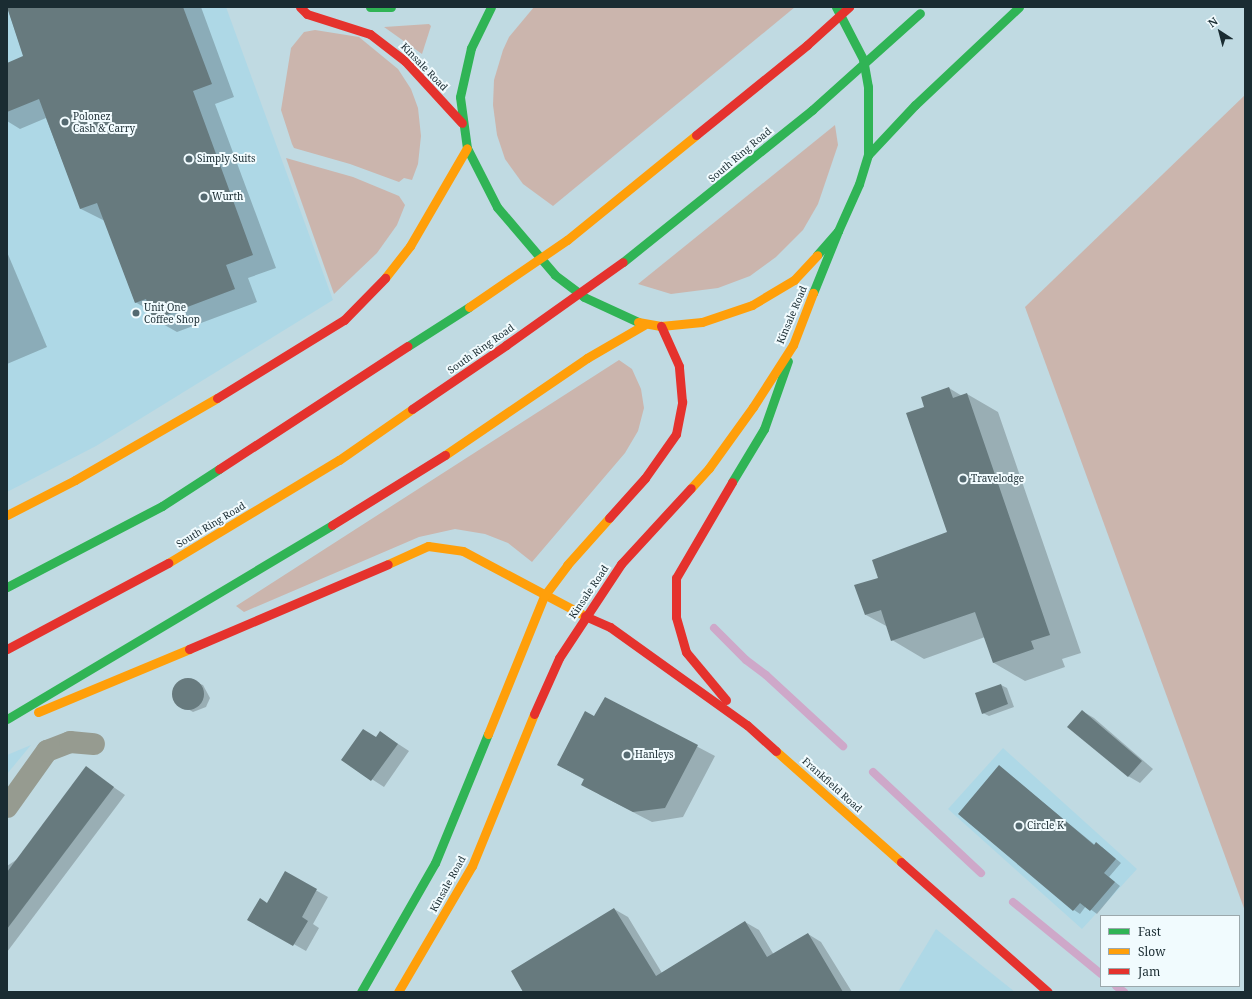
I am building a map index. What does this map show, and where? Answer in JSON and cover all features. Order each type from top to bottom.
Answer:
[{"type":"main road","name":"Kinsale Road","points":[[300,7],[308,14],[356,28],[374,37],[405,61],[462,123]]},
{"type":"main road","points":[[370,7],[392,7]]},
{"type":"main road","points":[[491,7],[471,48],[460,97],[462,123],[467,148],[503,217],[555,275],[584,298],[613,314],[644,325],[661,326],[702,322],[752,305],[794,280],[838,231]]},
{"type":"main road","points":[[836,7],[849,28],[863,59],[868,87],[868,155]]},
{"type":"main road","points":[[7,587],[162,506],[469,307],[567,240],[802,50],[849,7]]},
{"type":"main road","points":[[868,155],[915,105],[1019,7]]},
{"type":"main road","name":"South Ring Road","points":[[7,649],[171,561],[339,460],[506,345],[606,275],[704,199],[812,110],[923,10]]},
{"type":"main road","points":[[7,515],[88,472],[231,390],[344,320],[391,272],[410,246],[467,148]]},
{"type":"main road","name":"Kinsale Road","points":[[398,992],[472,866],[525,734],[559,658],[585,616],[621,564],[709,468],[793,345],[838,231],[859,184],[868,155]]},
{"type":"main road","points":[[7,719],[373,501],[498,420],[587,358],[644,325]]},
{"type":"main road","points":[[361,992],[434,863],[544,596],[567,565],[645,478],[676,434],[682,402],[679,366],[661,326]]},
{"type":"main road","points":[[748,725],[686,652],[676,617],[676,578],[764,429],[793,345]]},
{"type":"main road","name":"Frankfield Road","points":[[7,724],[93,691],[428,546],[463,551],[544,596],[610,627],[748,725],[1048,992]]},
{"type":"street","points":[[7,808],[47,751],[70,742],[94,744]]},
{"type":"shaded area","points":[[7,7],[226,7],[333,300],[96,446],[7,492]]},
{"type":"shaded area","points":[[534,7],[795,7],[553,206],[523,184],[505,159],[497,135],[493,105],[494,80],[503,50],[509,37]]},
{"type":"shaded area","points":[[429,24],[431,26],[422,54],[384,27]]},
{"type":"shaded area","points":[[315,30],[359,37],[398,69],[411,89],[418,108],[421,136],[418,164],[412,180],[404,178],[399,182],[350,164],[294,148],[281,110],[291,48],[304,32]]},
{"type":"shaded area","points":[[1245,95],[1245,911],[1025,307]]},
{"type":"shaded area","points":[[835,125],[838,145],[818,204],[803,230],[776,257],[750,276],[718,288],[671,294],[638,284]]},
{"type":"shaded area","points":[[286,158],[353,177],[399,196],[405,205],[397,225],[377,253],[334,294]]},
{"type":"shaded area","points":[[619,360],[632,369],[641,389],[644,408],[638,431],[625,453],[532,562],[508,543],[485,534],[455,529],[419,537],[244,612],[236,606]]},
{"type":"shaded area","points":[[31,745],[7,774],[7,755]]},
{"type":"shaded area","points":[[1003,748],[1137,869],[1082,929],[948,809]]},
{"type":"shaded area","points":[[936,929],[1015,992],[898,992]]},
{"type":"building","points":[[7,7],[183,7],[212,84],[193,91],[253,255],[226,265],[235,289],[153,320],[146,299],[135,303],[97,203],[80,209],[39,99],[7,112],[7,63],[23,56]]},
{"type":"building","name":"Travelodge","points":[[949,387],[953,398],[967,393],[1050,635],[1031,641],[1034,649],[993,663],[975,612],[891,641],[881,610],[865,615],[854,585],[878,578],[872,560],[947,532],[906,413],[924,407],[921,397]]},
{"type":"building","points":[[185,678],[191,678],[201,685],[204,694],[203,700],[197,707],[191,710],[185,710],[175,703],[172,697],[172,691],[179,681]]},
{"type":"building","points":[[1001,684],[1008,704],[982,714],[975,693]]},
{"type":"building","name":"Hanleys","points":[[605,697],[698,745],[665,808],[633,812],[581,785],[584,779],[557,765],[585,711],[594,716]]},
{"type":"building","points":[[1082,710],[1142,761],[1128,777],[1067,727]]},
{"type":"building","points":[[363,729],[376,737],[380,731],[398,744],[371,781],[341,760]]},
{"type":"building","points":[[999,765],[1094,845],[1096,842],[1116,859],[1104,873],[1115,882],[1090,911],[1080,903],[1073,911],[958,814]]},
{"type":"building","points":[[86,766],[114,787],[7,929],[7,872]]},
{"type":"building","points":[[285,871],[317,889],[302,917],[308,921],[293,946],[247,920],[260,898],[267,903]]},
{"type":"building","points":[[614,908],[656,976],[745,921],[767,957],[808,933],[843,992],[523,992],[511,971]]},
{"type":"waterway","points":[[714,628],[746,660],[766,675],[843,746]]},
{"type":"waterway","points":[[873,772],[981,873]]},
{"type":"waterway","points":[[1013,902],[1100,973]]},
{"type":"waterway","points":[[1117,987],[1124,992]]},
{"type":"traffic: fast","points":[[370,7],[391,7]]},
{"type":"traffic: fast","points":[[491,7],[471,48],[460,97],[467,148],[497,207],[555,275],[584,297],[638,322]]},
{"type":"traffic: fast","points":[[817,255],[838,231],[859,184],[868,155],[868,87],[863,59],[836,7]]},
{"type":"traffic: fast","points":[[868,155],[915,105],[1019,7]]},
{"type":"traffic: fast","points":[[623,262],[812,110],[920,13]]},
{"type":"traffic: fast","points":[[813,293],[838,231]]},
{"type":"traffic: fast","points":[[408,346],[469,307]]},
{"type":"traffic: fast","points":[[732,482],[764,429],[788,361]]},
{"type":"traffic: fast","points":[[7,587],[162,506],[219,469]]},
{"type":"traffic: fast","points":[[7,719],[332,525]]},
{"type":"traffic: fast","points":[[361,992],[435,863],[488,734]]},
{"type":"traffic: slow","points":[[469,307],[567,240],[696,135]]},
{"type":"traffic: slow","points":[[385,278],[410,246],[467,148]]},
{"type":"traffic: slow","points":[[638,322],[661,326],[702,322],[752,305],[794,280],[817,255]]},
{"type":"traffic: slow","points":[[691,488],[709,468],[753,407],[793,345],[813,293]]},
{"type":"traffic: slow","points":[[445,455],[587,358],[644,325]]},
{"type":"traffic: slow","points":[[7,515],[75,480],[217,398]]},
{"type":"traffic: slow","points":[[168,563],[339,460],[412,409]]},
{"type":"traffic: slow","points":[[488,734],[544,596],[567,565],[609,518]]},
{"type":"traffic: slow","points":[[388,564],[428,546],[463,551],[585,616]]},
{"type":"traffic: slow","points":[[38,712],[189,649]]},
{"type":"traffic: slow","points":[[398,992],[472,866],[534,714]]},
{"type":"traffic: slow","points":[[776,751],[901,862]]},
{"type":"traffic: jam","points":[[300,7],[307,14],[370,34],[405,61],[462,123]]},
{"type":"traffic: jam","points":[[696,135],[807,45],[849,7]]},
{"type":"traffic: jam","points":[[506,345],[623,262]]},
{"type":"traffic: jam","points":[[217,398],[344,320],[385,278]]},
{"type":"traffic: jam","points":[[609,518],[645,478],[676,434],[682,402],[679,366],[661,326]]},
{"type":"traffic: jam","points":[[412,409],[506,345]]},
{"type":"traffic: jam","points":[[219,469],[408,346]]},
{"type":"traffic: jam","points":[[332,525],[445,455]]},
{"type":"traffic: jam","points":[[726,700],[686,652],[676,617],[676,578],[732,482]]},
{"type":"traffic: jam","points":[[534,714],[559,658],[621,564],[691,488]]},
{"type":"traffic: jam","points":[[7,649],[168,563]]},
{"type":"traffic: jam","points":[[189,649],[388,564]]},
{"type":"traffic: jam","points":[[585,616],[610,627],[747,725],[776,751]]},
{"type":"traffic: jam","points":[[901,862],[1048,992]]},
{"type":"place","name":"Polonez Cash & Carry","points":[[65,122]]},
{"type":"place","name":"Simply Suits","points":[[189,159]]},
{"type":"place","name":"Wurth","points":[[204,197]]},
{"type":"place","name":"Unit One Coffee Shop","points":[[136,313]]},
{"type":"place","name":"Travelodge","points":[[963,479]]},
{"type":"place","name":"Hanleys","points":[[627,755]]},
{"type":"place","name":"Circle K","points":[[1019,826]]}]
